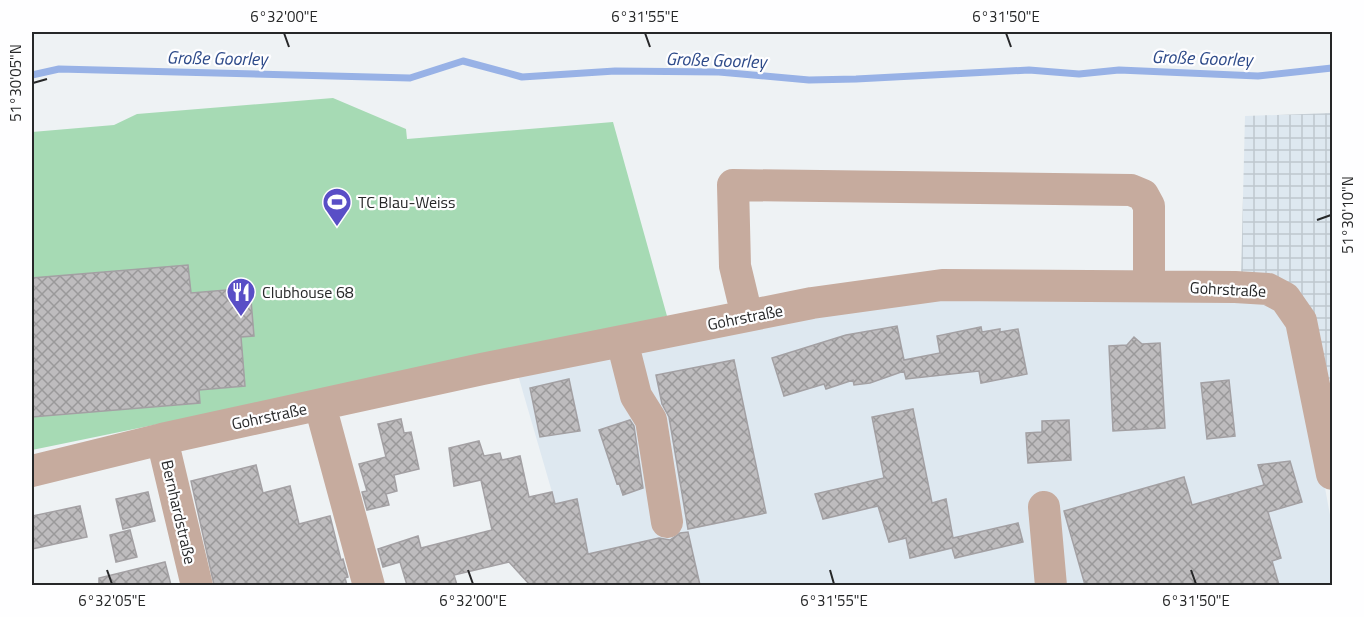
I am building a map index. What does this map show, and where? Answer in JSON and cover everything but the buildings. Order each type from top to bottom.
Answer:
[{"type":"street","points":[[747,316],[735,266],[733,185],[1131,190],[1143,195],[1149,206],[1149,286]]},
{"type":"street","name":"Gohrstraße","points":[[32,471],[162,439],[482,369],[812,303],[942,285],[1268,289],[1285,298],[1301,321],[1325,395],[1332,474]]},
{"type":"street","points":[[622,341],[636,396],[651,420],[667,522]]},
{"type":"street","points":[[320,405],[369,585]]},
{"type":"street","name":"Bernhardstraße","points":[[162,439],[196,585]]},
{"type":"street","points":[[1044,507],[1051,585]]},
{"type":"shaded area","points":[[1332,113],[1332,469],[1295,316],[1241,278],[1245,116]]},
{"type":"shaded area","points":[[937,293],[1265,302],[1289,322],[1310,406],[1332,526],[1332,585],[572,585],[552,492],[518,375]]},
{"type":"green space","name":"TC Blau-Weiss","points":[[333,98],[406,129],[407,139],[613,122],[667,316],[577,338],[32,450],[32,132],[114,125],[137,114]]},
{"type":"waterway","name":"Große Goorley","points":[[32,75],[59,69],[410,78],[463,61],[522,77],[615,71],[719,72],[809,80],[1029,70],[1079,74],[1119,70],[1258,76],[1332,68]]},
{"type":"place","name":"TC Blau-Weiss","points":[[337,228]]},
{"type":"place","name":"Clubhouse 68","points":[[241,318]]}]
